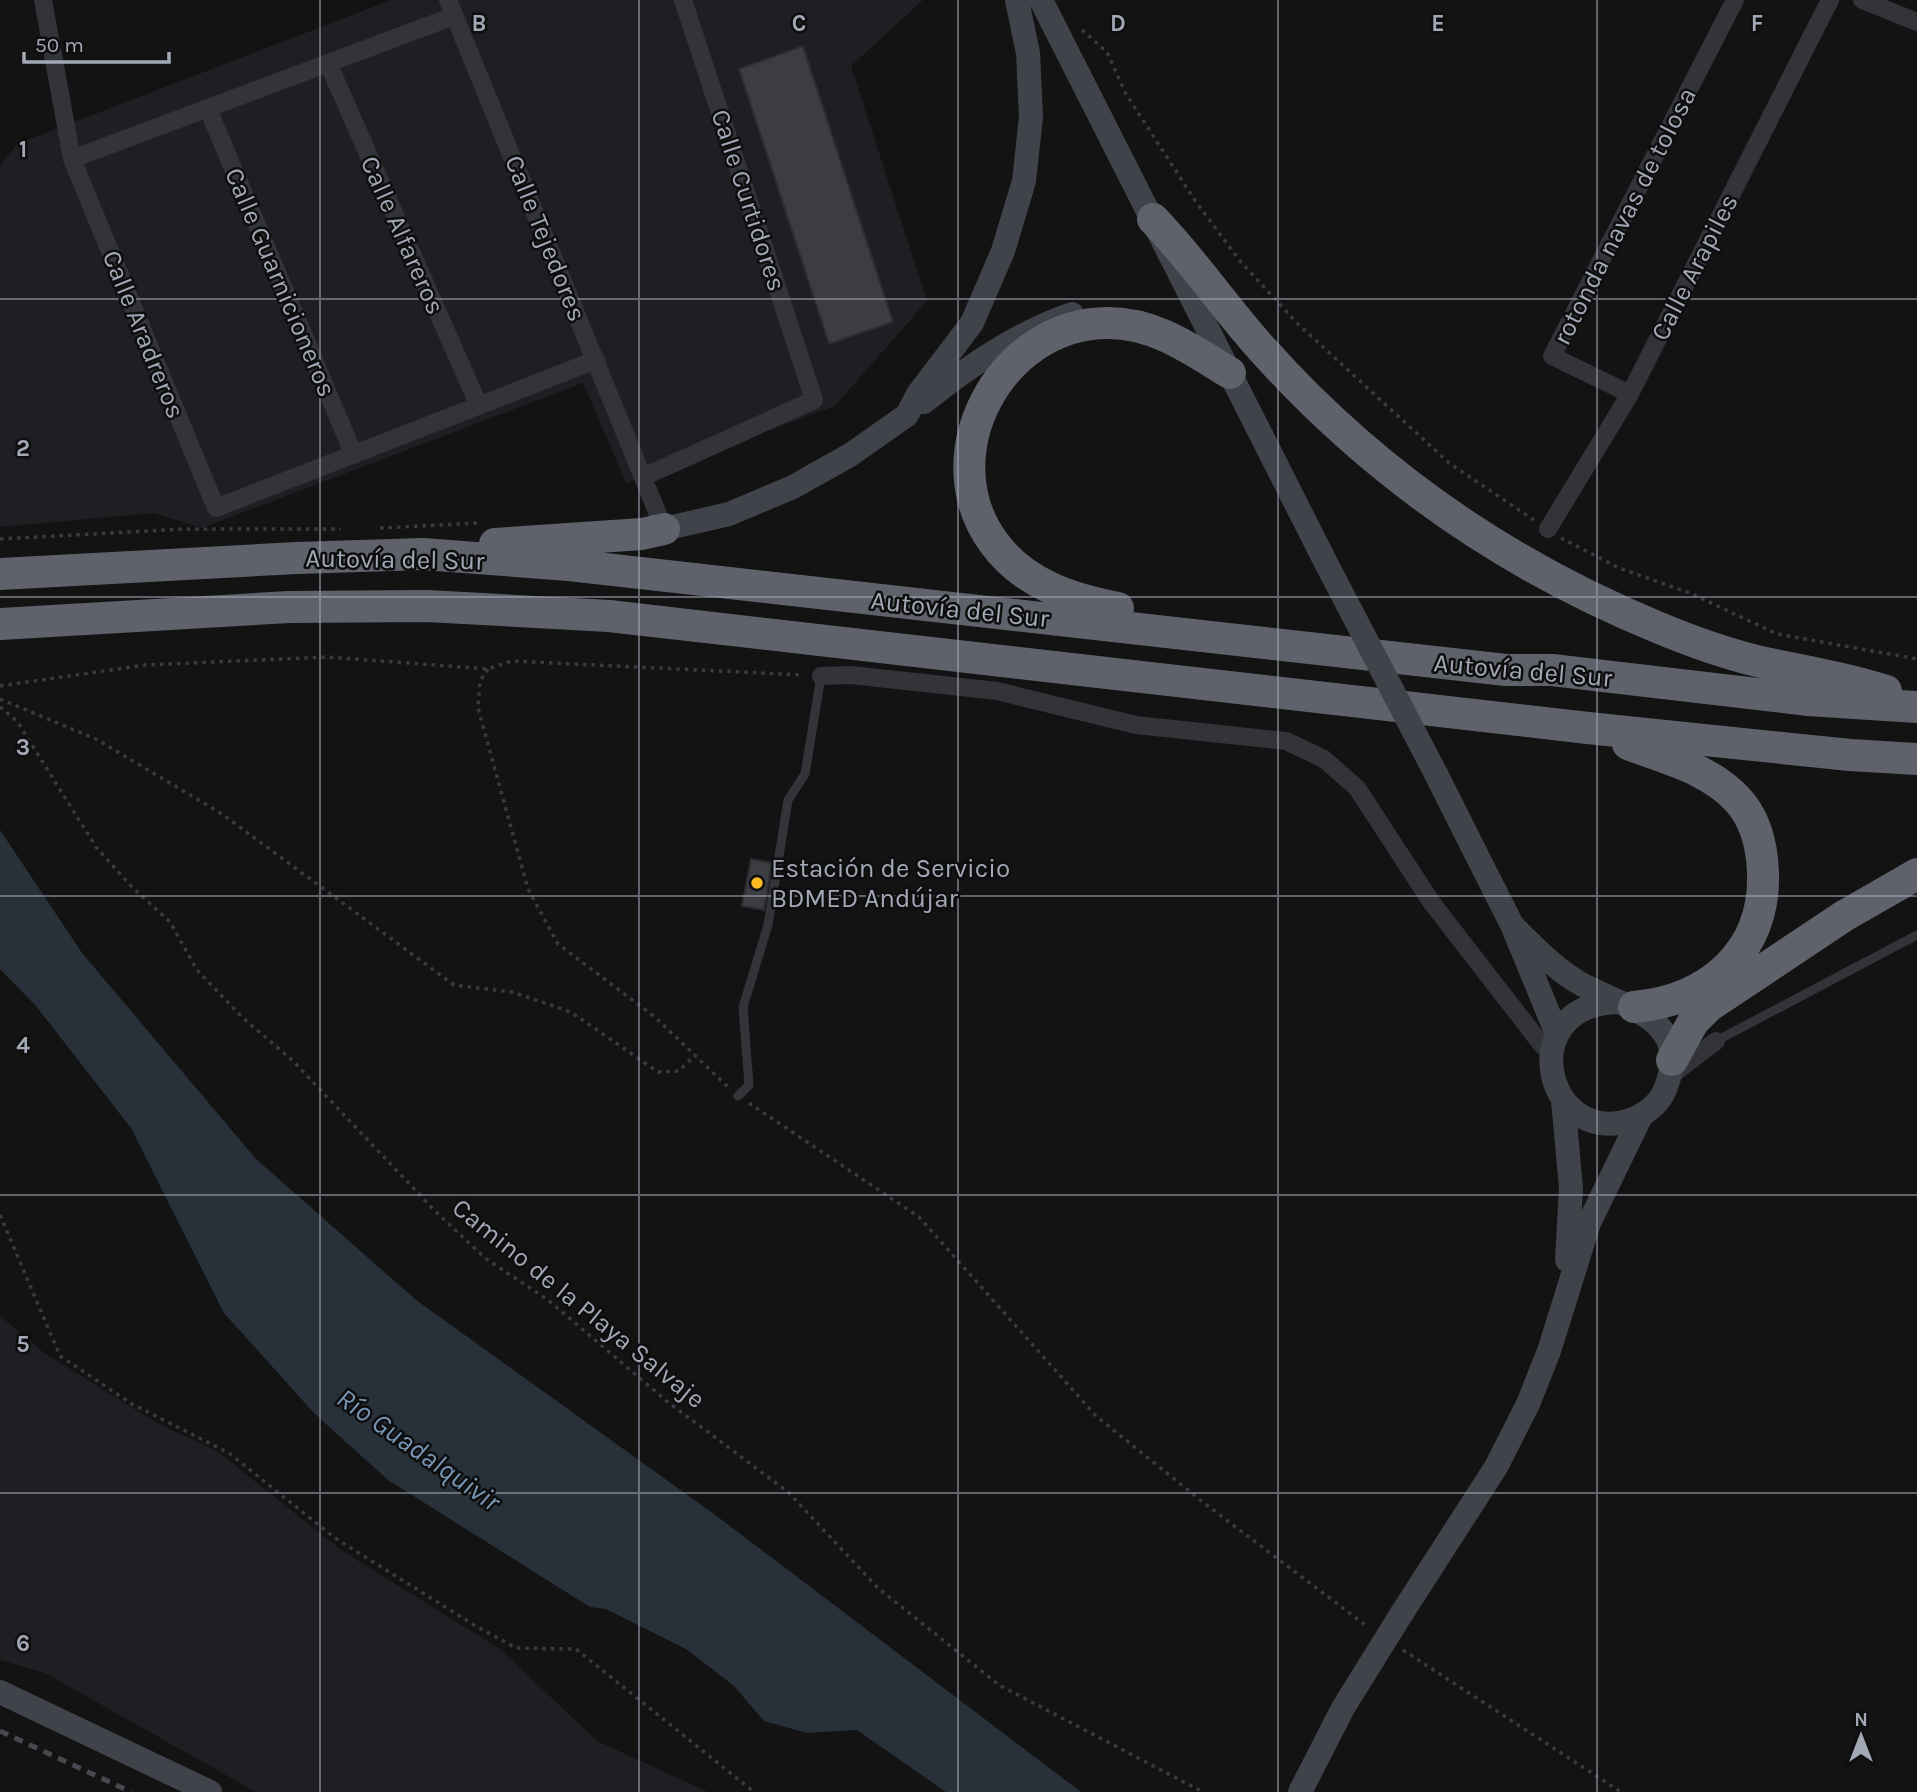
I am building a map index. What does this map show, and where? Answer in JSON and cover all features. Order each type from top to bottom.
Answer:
[{"type":"highway","points":[[1153,219],[1188,254],[1260,347],[1327,419],[1400,481],[1482,539],[1565,586],[1658,628],[1754,660],[1875,687],[1917,702]]},
{"type":"highway","points":[[1230,373],[1172,338],[1145,328],[1109,323],[1069,328],[1036,344],[1010,365],[988,394],[977,416],[970,449],[970,481],[978,514],[994,543],[1019,568],[1049,589],[1084,602],[1140,612],[1506,655],[1552,670]]},
{"type":"highway","points":[[423,554],[502,542],[642,534],[664,529]]},
{"type":"highway","name":"Autovía del Sur","points":[[0,574],[423,554],[569,565],[1506,670],[1552,670],[1808,700],[1917,708]]},
{"type":"highway","name":"Autovía del Sur","points":[[0,624],[289,607],[428,606],[609,616],[1588,728],[1850,755],[1917,759]]},
{"type":"highway","points":[[1588,728],[1683,764],[1717,780],[1738,800],[1754,824],[1762,854],[1761,912],[1746,944],[1731,964],[1709,984],[1686,996],[1626,1004]]},
{"type":"highway","points":[[1673,1056],[1693,1022],[1709,1006],[1844,916],[1917,874]]},
{"type":"street","points":[[43,0],[72,159],[328,63],[451,8]]},
{"type":"street","name":"Calle Curtidores","points":[[643,477],[814,400],[683,0]]},
{"type":"street","points":[[907,415],[918,394],[972,323],[1003,251],[1024,181],[1031,117],[1028,53],[1017,0]]},
{"type":"street","points":[[1041,0],[1512,925],[1554,1042]]},
{"type":"street","name":"rotonda navas de tolosa","points":[[1630,394],[1552,356],[1735,0]]},
{"type":"street","name":"Calle Arapiles","points":[[1548,529],[1630,394],[1830,0]]},
{"type":"street","points":[[1862,0],[1917,22]]},
{"type":"street","name":"Calle Tejedores","points":[[451,8],[664,529]]},
{"type":"street","name":"Calle Alfareros","points":[[328,63],[479,406]]},
{"type":"street","name":"Calle Guarnicioneros","points":[[208,109],[354,454]]},
{"type":"street","name":"Calle Aradreros","points":[[72,159],[216,508],[596,360]]},
{"type":"street","points":[[664,529],[729,514],[793,487],[850,455],[907,415],[963,370],[1039,326],[1075,314],[1119,312],[1158,320],[1212,339]]},
{"type":"street","points":[[821,676],[851,676],[997,691],[1136,725],[1286,741],[1324,759],[1357,788],[1432,903],[1542,1045],[1554,1042]]},
{"type":"street","points":[[1300,1792],[1343,1708],[1496,1467],[1549,1351],[1589,1223],[1641,1116],[1664,1092],[1673,1056],[1661,1027],[1649,1015],[1576,981],[1542,955],[1512,925]]},
{"type":"street","points":[[1626,1004],[1599,1003],[1582,1009],[1568,1020],[1554,1042],[1550,1068],[1554,1085],[1563,1100],[1591,1120],[1608,1123],[1641,1116]]},
{"type":"street","points":[[1673,1056],[1716,1041]]},
{"type":"street","points":[[1673,1056],[1716,1041]]},
{"type":"street","points":[[1563,1100],[1572,1188],[1565,1293]]},
{"type":"street","points":[[0,1692],[210,1792]]},
{"type":"lane","points":[[738,1096],[749,1085],[743,1007],[768,925],[788,800],[805,774],[821,676]]},
{"type":"lane","points":[[1716,1041],[1917,935]]},
{"type":"path","points":[[1056,28],[1076,25],[1107,52],[1126,94],[1196,202],[1240,261],[1298,324],[1449,463],[1548,529],[1619,568],[1690,593],[1777,634],[1917,659]]},
{"type":"path","points":[[378,528],[493,523]]},
{"type":"path","points":[[0,539],[185,529],[352,529]]},
{"type":"path","points":[[0,686],[145,666],[328,657],[488,669],[511,661],[821,676]]},
{"type":"path","points":[[488,669],[480,681],[478,708],[528,889],[558,944],[655,1017],[738,1096],[919,1217],[1096,1416],[1204,1503],[1376,1633]]},
{"type":"path","points":[[0,699],[96,739],[222,814],[454,985],[512,992],[571,1012],[658,1072],[680,1071],[695,1055]]},
{"type":"path","name":"Camino de la Playa Salvaje","points":[[0,707],[17,721],[96,847],[131,886],[170,922],[197,970],[243,1018],[292,1060],[416,1192],[485,1258],[548,1300],[669,1403],[788,1492],[878,1588],[999,1685],[1203,1792]]},
{"type":"path","points":[[0,1215],[60,1356],[132,1404],[229,1453],[335,1538],[474,1625],[516,1648],[576,1649],[754,1792]]},
{"type":"path","points":[[1399,1648],[1621,1792]]},
{"type":"shaded area","points":[[391,0],[923,0],[851,66],[927,301],[835,406],[626,483],[583,383],[202,528],[154,513],[0,527],[0,166],[17,144]]},
{"type":"shaded area","points":[[0,1316],[43,1352],[157,1423],[217,1451],[341,1550],[500,1649],[597,1741],[708,1792],[256,1792],[45,1673],[0,1660]]},
{"type":"water","name":"Río Guadalquivir","points":[[0,830],[82,953],[256,1159],[416,1300],[718,1517],[1081,1792],[946,1792],[857,1730],[807,1733],[764,1721],[733,1685],[686,1649],[606,1609],[590,1607],[388,1480],[314,1413],[224,1313],[131,1128],[36,1006],[0,969]]},
{"type":"building","points":[[803,46],[893,322],[829,344],[739,69]]},
{"type":"building","points":[[751,859],[772,863],[764,910],[742,906]]},
{"type":"railway","points":[[0,1731],[131,1792]]},
{"type":"place","name":"Estación de Servicio BDMED Andújar","points":[[757,883]]}]
